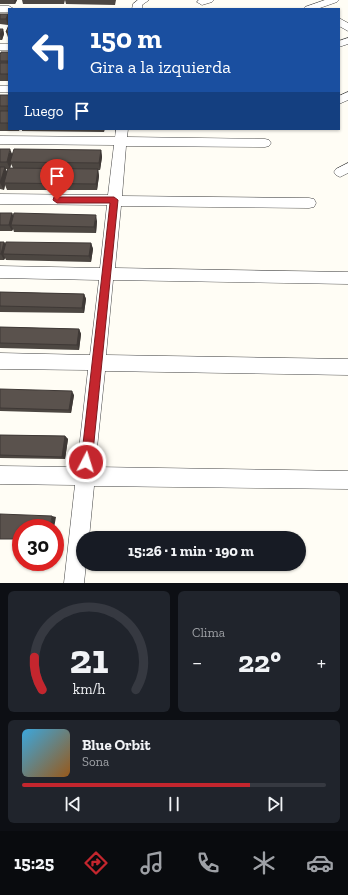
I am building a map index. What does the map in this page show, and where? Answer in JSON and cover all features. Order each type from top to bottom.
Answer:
[{"type":"street","points":[[309,0],[316,8],[334,0]]},
{"type":"street","points":[[340,22],[348,28]]},
{"type":"street","points":[[0,140],[121,135],[265,143]]},
{"type":"street","points":[[74,583],[121,135]]},
{"type":"street","points":[[0,199],[309,203]]},
{"type":"street","points":[[0,272],[348,278]]},
{"type":"street","points":[[0,361],[348,367]]},
{"type":"street","points":[[0,475],[348,480]]},
{"type":"building","points":[[0,14],[8,14],[6,19],[0,19]]},
{"type":"building","points":[[1,52],[8,52],[8,61],[0,61]]},
{"type":"building","points":[[0,63],[8,63],[8,74],[0,74]]},
{"type":"building","points":[[0,95],[8,95],[8,106],[0,106]]},
{"type":"building","points":[[0,111],[8,111],[8,123],[0,123]]},
{"type":"building","points":[[0,149],[10,149],[7,162],[0,162]]},
{"type":"building","points":[[14,149],[101,150],[99,163],[10,162]]},
{"type":"building","points":[[0,167],[5,167],[0,183]]},
{"type":"building","points":[[8,168],[98,169],[96,184],[4,183]]},
{"type":"building","points":[[0,213],[12,213],[9,225],[0,225]]},
{"type":"building","points":[[14,213],[96,215],[94,227],[11,225]]},
{"type":"building","points":[[0,242],[4,242],[1,254],[0,254]]},
{"type":"building","points":[[6,242],[91,243],[89,256],[3,254]]},
{"type":"building","points":[[0,292],[84,294],[82,308],[0,306]]},
{"type":"building","points":[[0,327],[79,329],[77,345],[0,343]]},
{"type":"building","points":[[0,389],[72,391],[69,410],[0,408]]},
{"type":"building","points":[[0,435],[65,436],[62,457],[0,455]]},
{"type":"building","points":[[0,514],[52,516],[52,519],[12,519],[12,539],[0,539]]},
{"type":"route","points":[[57,200],[114,200],[86,462]]}]
